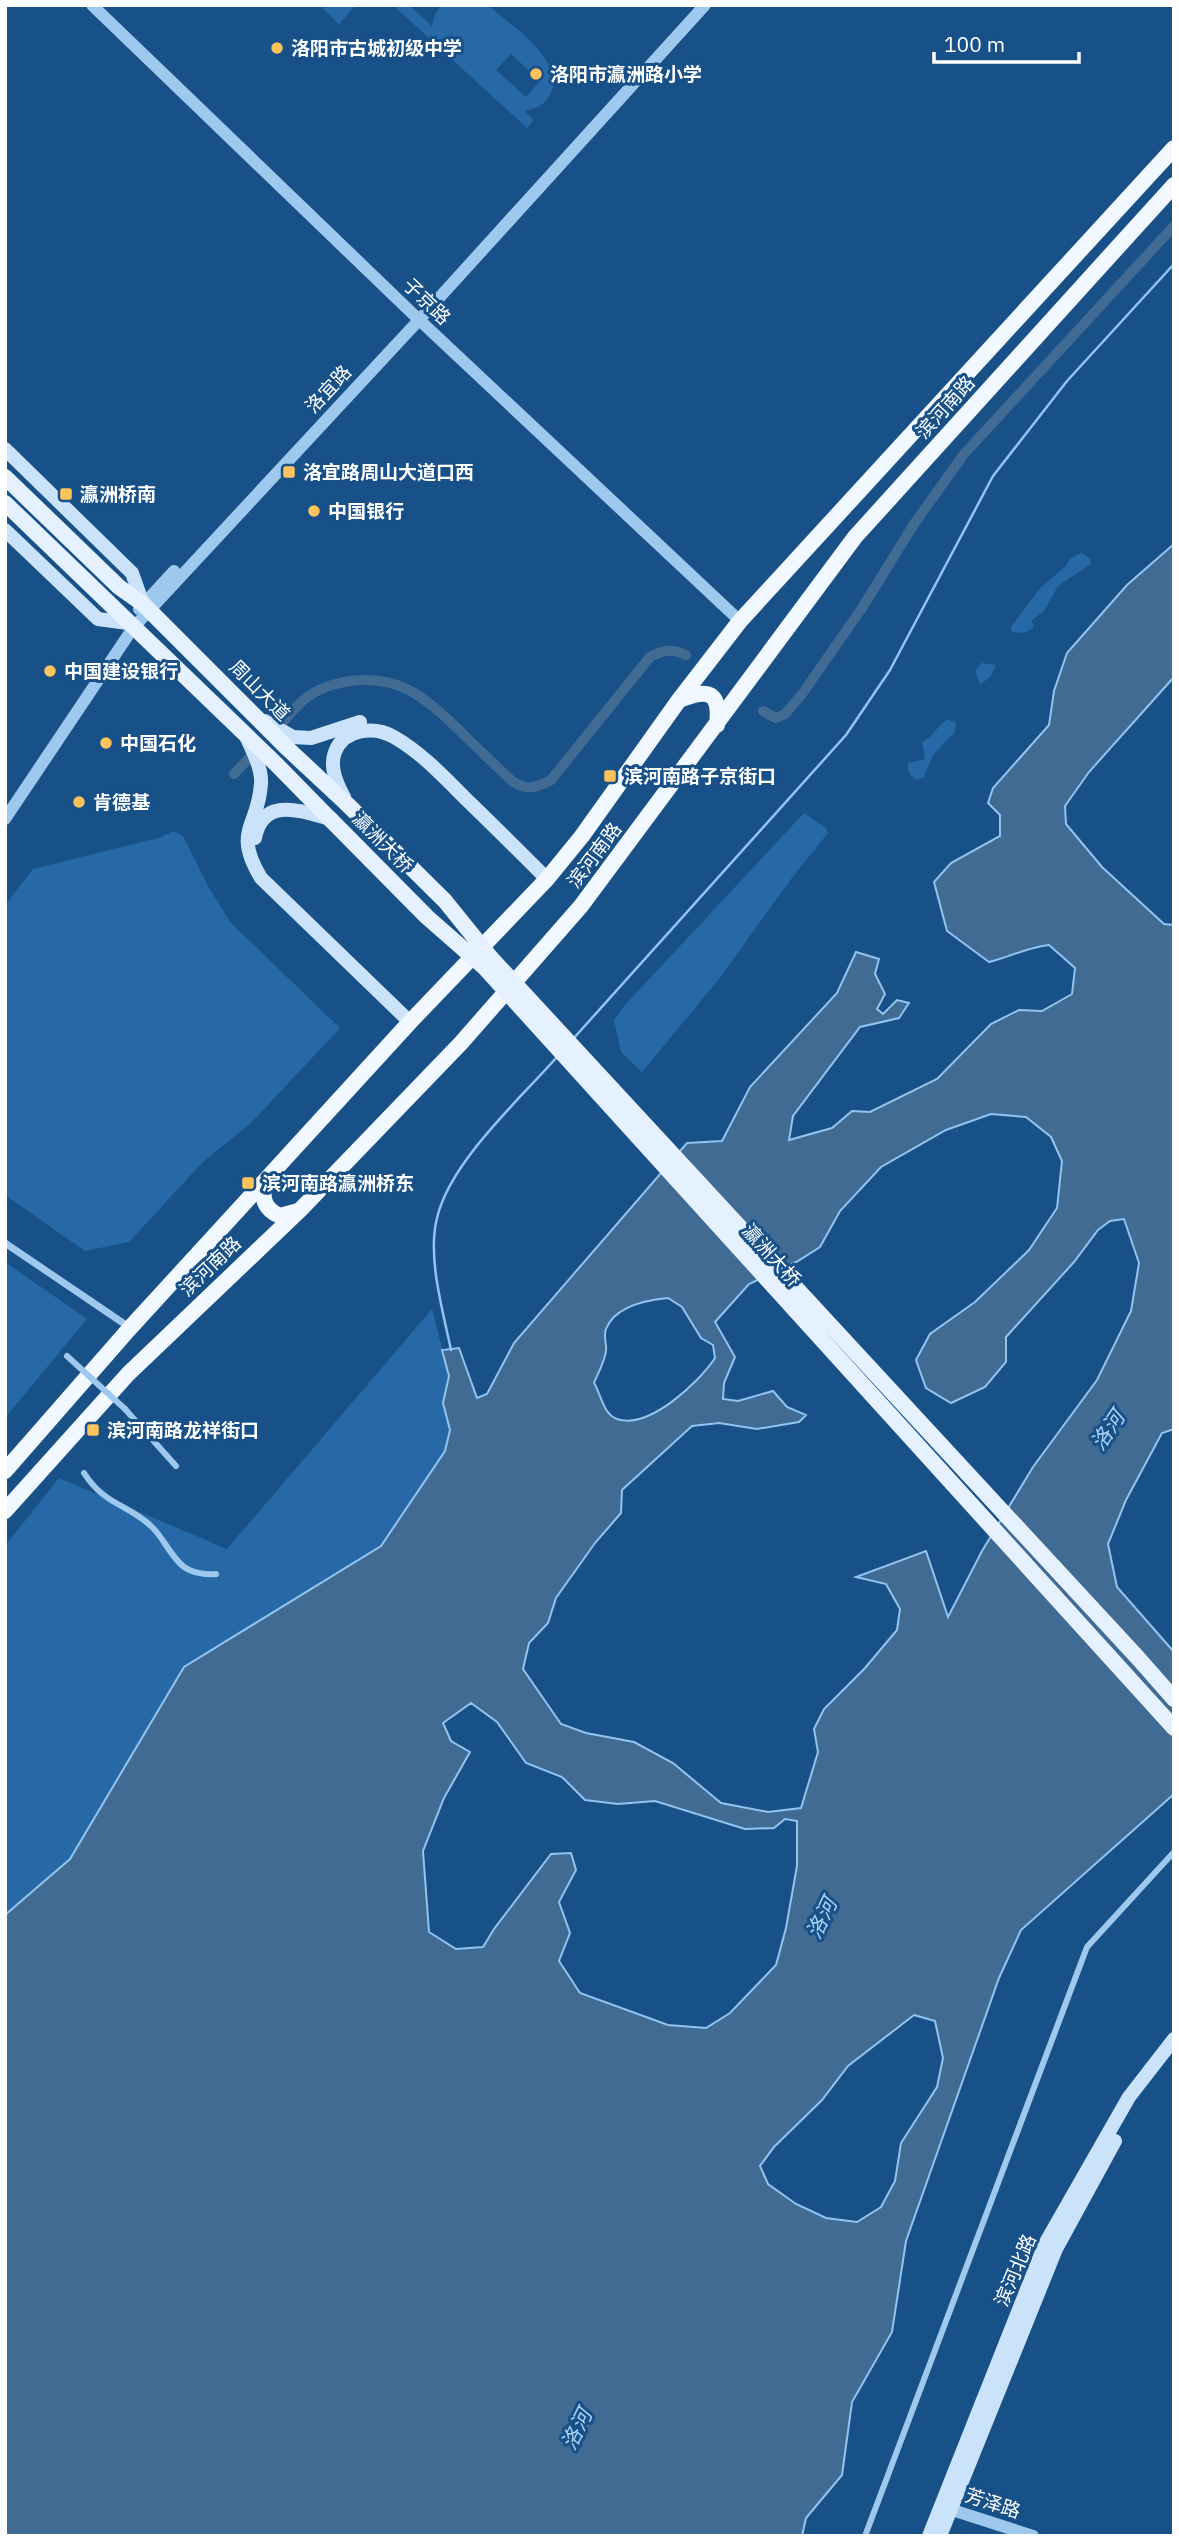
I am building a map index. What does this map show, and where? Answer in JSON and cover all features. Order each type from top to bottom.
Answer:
[{"type":"highway","name":"滨河南路","points":[[5,1471],[131,1328],[411,1022],[547,878],[582,836],[679,700],[740,621],[1174,148]]},
{"type":"highway","name":"滨河南路","points":[[5,1511],[128,1374],[301,1209],[461,1043],[582,906],[855,537],[1174,185]]},
{"type":"highway","points":[[679,700],[701,693],[710,694],[719,711],[717,725]]},
{"type":"highway","points":[[264,1183],[264,1204],[269,1212],[280,1216],[301,1209]]},
{"type":"main road","name":"周山大道","points":[[5,449],[132,573],[146,607]]},
{"type":"main road","name":"周山大道","points":[[5,477],[119,587],[146,607],[348,805]]},
{"type":"main road","points":[[5,503],[246,734],[330,820]]},
{"type":"main road","points":[[5,530],[98,619],[131,625]]},
{"type":"main road","points":[[259,719],[293,737],[328,735],[367,721],[381,723],[404,734],[547,878]]},
{"type":"main road","points":[[348,805],[336,783],[333,765],[335,751],[345,739],[357,732],[375,730],[394,737],[435,768]]},
{"type":"main road","points":[[246,734],[262,780],[247,844],[251,861],[261,878],[411,1022]]},
{"type":"main road","name":"瀛洲大桥","points":[[348,805],[445,901],[491,958],[1174,1699]]},
{"type":"main road","points":[[281,896],[256,852],[255,837],[258,826],[267,816],[292,808],[330,820]]},
{"type":"main road","name":"瀛洲大桥","points":[[330,820],[428,917],[484,967],[1174,1728]]},
{"type":"main road","name":"滨河北路","points":[[940,2536],[945,2510],[1045,2244],[1129,2097],[1174,2039]]},
{"type":"main road","name":"滨河北路","points":[[929,2536],[945,2510],[1056,2249],[1138,2098],[1174,2055]]},
{"type":"street","name":"子京路","points":[[92,5],[417,318],[740,621]]},
{"type":"street","name":"洛宜路","points":[[5,806],[146,607],[417,318],[698,6]]},
{"type":"street","name":"洛宜路","points":[[5,819],[131,625]]},
{"type":"street","points":[[5,1243],[131,1328]]},
{"type":"street","points":[[68,1356],[125,1409],[176,1466]]},
{"type":"street","points":[[84,1473],[101,1495],[137,1515],[153,1528],[184,1567],[203,1574],[216,1574]]},
{"type":"street","points":[[865,2536],[1087,1947],[1174,1852]]},
{"type":"street","name":"芳泽路","points":[[945,2510],[1016,2536]]},
{"type":"street","name":"芳泽路","points":[[945,2510],[1033,2536]]},
{"type":"shaded area","points":[[319,5],[356,5],[339,24]]},
{"type":"shaded area","points":[[409,5],[432,26],[434,16],[441,5],[488,5],[533,44],[550,68],[553,81],[549,97],[540,105],[525,111],[534,120],[527,128],[395,7]],"holes":[[[511,54],[540,81],[526,97],[496,70]]]},
{"type":"shaded area","points":[[1081,553],[1090,558],[1091,564],[1058,586],[1044,611],[1031,621],[1034,625],[1032,629],[1024,633],[1012,632],[1010,628],[1041,587],[1065,567],[1071,558]]},
{"type":"shaded area","points":[[982,663],[996,665],[991,676],[980,685],[975,671]]},
{"type":"shaded area","points":[[948,719],[956,723],[954,733],[933,755],[924,777],[916,780],[909,772],[908,763],[925,759],[922,742]]},
{"type":"shaded area","points":[[804,813],[826,828],[828,833],[794,875],[719,979],[642,1072],[621,1052],[614,1020]]},
{"type":"shaded area","points":[[173,831],[183,836],[209,888],[231,923],[340,1028],[250,1124],[203,1162],[129,1242],[85,1251],[5,1195],[5,905],[33,869],[159,838]]},
{"type":"shaded area","points":[[5,1262],[87,1319],[5,1418]]},
{"type":"shaded area","points":[[432,1309],[449,1376],[443,1403],[450,1430],[445,1451],[381,1546],[184,1667],[70,1859],[5,1915],[5,1546],[59,1478],[227,1549]]},
{"type":"water","name":"洛河","points":[[1174,544],[1174,677],[1089,772],[1065,806],[1066,824],[1102,867],[1164,924],[1174,925],[1174,1429],[1162,1433],[1126,1500],[1108,1544],[1117,1587],[1174,1652],[1174,1794],[1021,1930],[999,1978],[906,2241],[892,2332],[852,2402],[842,2475],[806,2518],[802,2536],[5,2536],[5,1915],[70,1859],[184,1667],[381,1546],[445,1451],[450,1430],[443,1403],[449,1376],[442,1350],[459,1348],[477,1398],[487,1394],[514,1343],[687,1143],[722,1141],[750,1087],[837,993],[856,952],[879,959],[875,974],[885,994],[877,1009],[883,1014],[897,1000],[909,1003],[899,1018],[860,1027],[793,1116],[789,1140],[832,1128],[852,1111],[870,1112],[937,1079],[991,1024],[1019,1010],[1042,1011],[1072,994],[1075,968],[1049,945],[989,962],[947,931],[934,882],[951,863],[1000,836],[1000,815],[988,803],[993,788],[1049,725],[1054,691],[1067,653],[1127,585]],"holes":[[[991,1114],[1026,1117],[1051,1137],[1062,1161],[1057,1208],[1029,1250],[975,1302],[930,1334],[916,1360],[926,1388],[951,1403],[985,1387],[1006,1362],[1006,1337],[1074,1262],[1098,1230],[1110,1221],[1124,1219],[1139,1263],[1131,1311],[1097,1380],[1033,1467],[982,1551],[948,1617],[926,1551],[856,1577],[886,1584],[900,1609],[897,1630],[865,1668],[824,1709],[814,1729],[818,1752],[801,1808],[768,1812],[721,1803],[673,1763],[634,1742],[586,1733],[561,1724],[523,1669],[529,1643],[548,1623],[556,1598],[595,1543],[621,1513],[622,1490],[692,1426],[719,1423],[757,1429],[799,1422],[806,1415],[787,1407],[773,1391],[738,1401],[723,1399],[724,1383],[735,1357],[715,1322],[749,1284],[798,1261],[820,1247],[840,1211],[881,1167],[946,1130]],[[668,1298],[682,1307],[701,1338],[713,1345],[715,1358],[685,1391],[658,1411],[630,1421],[617,1419],[608,1413],[594,1383],[603,1363],[605,1334],[610,1321],[624,1310]],[[471,1703],[497,1722],[526,1763],[562,1777],[585,1800],[618,1804],[655,1801],[745,1829],[774,1828],[785,1819],[797,1821],[797,1866],[786,1928],[776,1965],[730,2013],[706,2028],[668,2025],[580,1993],[559,1961],[570,1933],[559,1902],[576,1870],[571,1853],[551,1854],[483,1947],[456,1949],[429,1932],[423,1851],[444,1798],[470,1752],[451,1741],[443,1723]],[[914,2015],[935,2021],[943,2058],[937,2087],[901,2143],[895,2181],[881,2207],[857,2222],[826,2218],[796,2204],[768,2184],[760,2166],[774,2147],[822,2100],[848,2066]]]},
{"type":"waterway","points":[[763,711],[776,718],[785,714],[802,694],[862,608],[914,524],[964,454],[1174,226]]},
{"type":"waterway","points":[[573,1039],[846,735],[890,670],[993,476],[1067,381],[1174,264]]},
{"type":"waterway","points":[[280,725],[311,694],[322,689],[351,681],[384,681],[422,698],[512,781],[532,787],[551,780],[650,657],[668,651],[686,655]]},
{"type":"waterway","points":[[234,774],[249,758]]},
{"type":"waterway","points":[[451,1350],[437,1284],[434,1250],[434,1233],[444,1197],[471,1154],[557,1057]]},
{"type":"place","name":"洛阳市古城初级中学","points":[[277,48]]},
{"type":"place","name":"洛阳市瀛洲路小学","points":[[536,74]]},
{"type":"place","name":"洛宜路周山大道口西","points":[[289,472]]},
{"type":"place","name":"瀛洲桥南","points":[[66,494]]},
{"type":"place","name":"中国银行","points":[[314,511]]},
{"type":"place","name":"中国建设银行","points":[[50,671]]},
{"type":"place","name":"中国石化","points":[[106,743]]},
{"type":"place","name":"滨河南路子京街口","points":[[610,776]]},
{"type":"place","name":"肯德基","points":[[79,802]]},
{"type":"place","name":"滨河南路瀛洲桥东","points":[[248,1183]]},
{"type":"place","name":"滨河南路龙祥街口","points":[[93,1430]]}]
